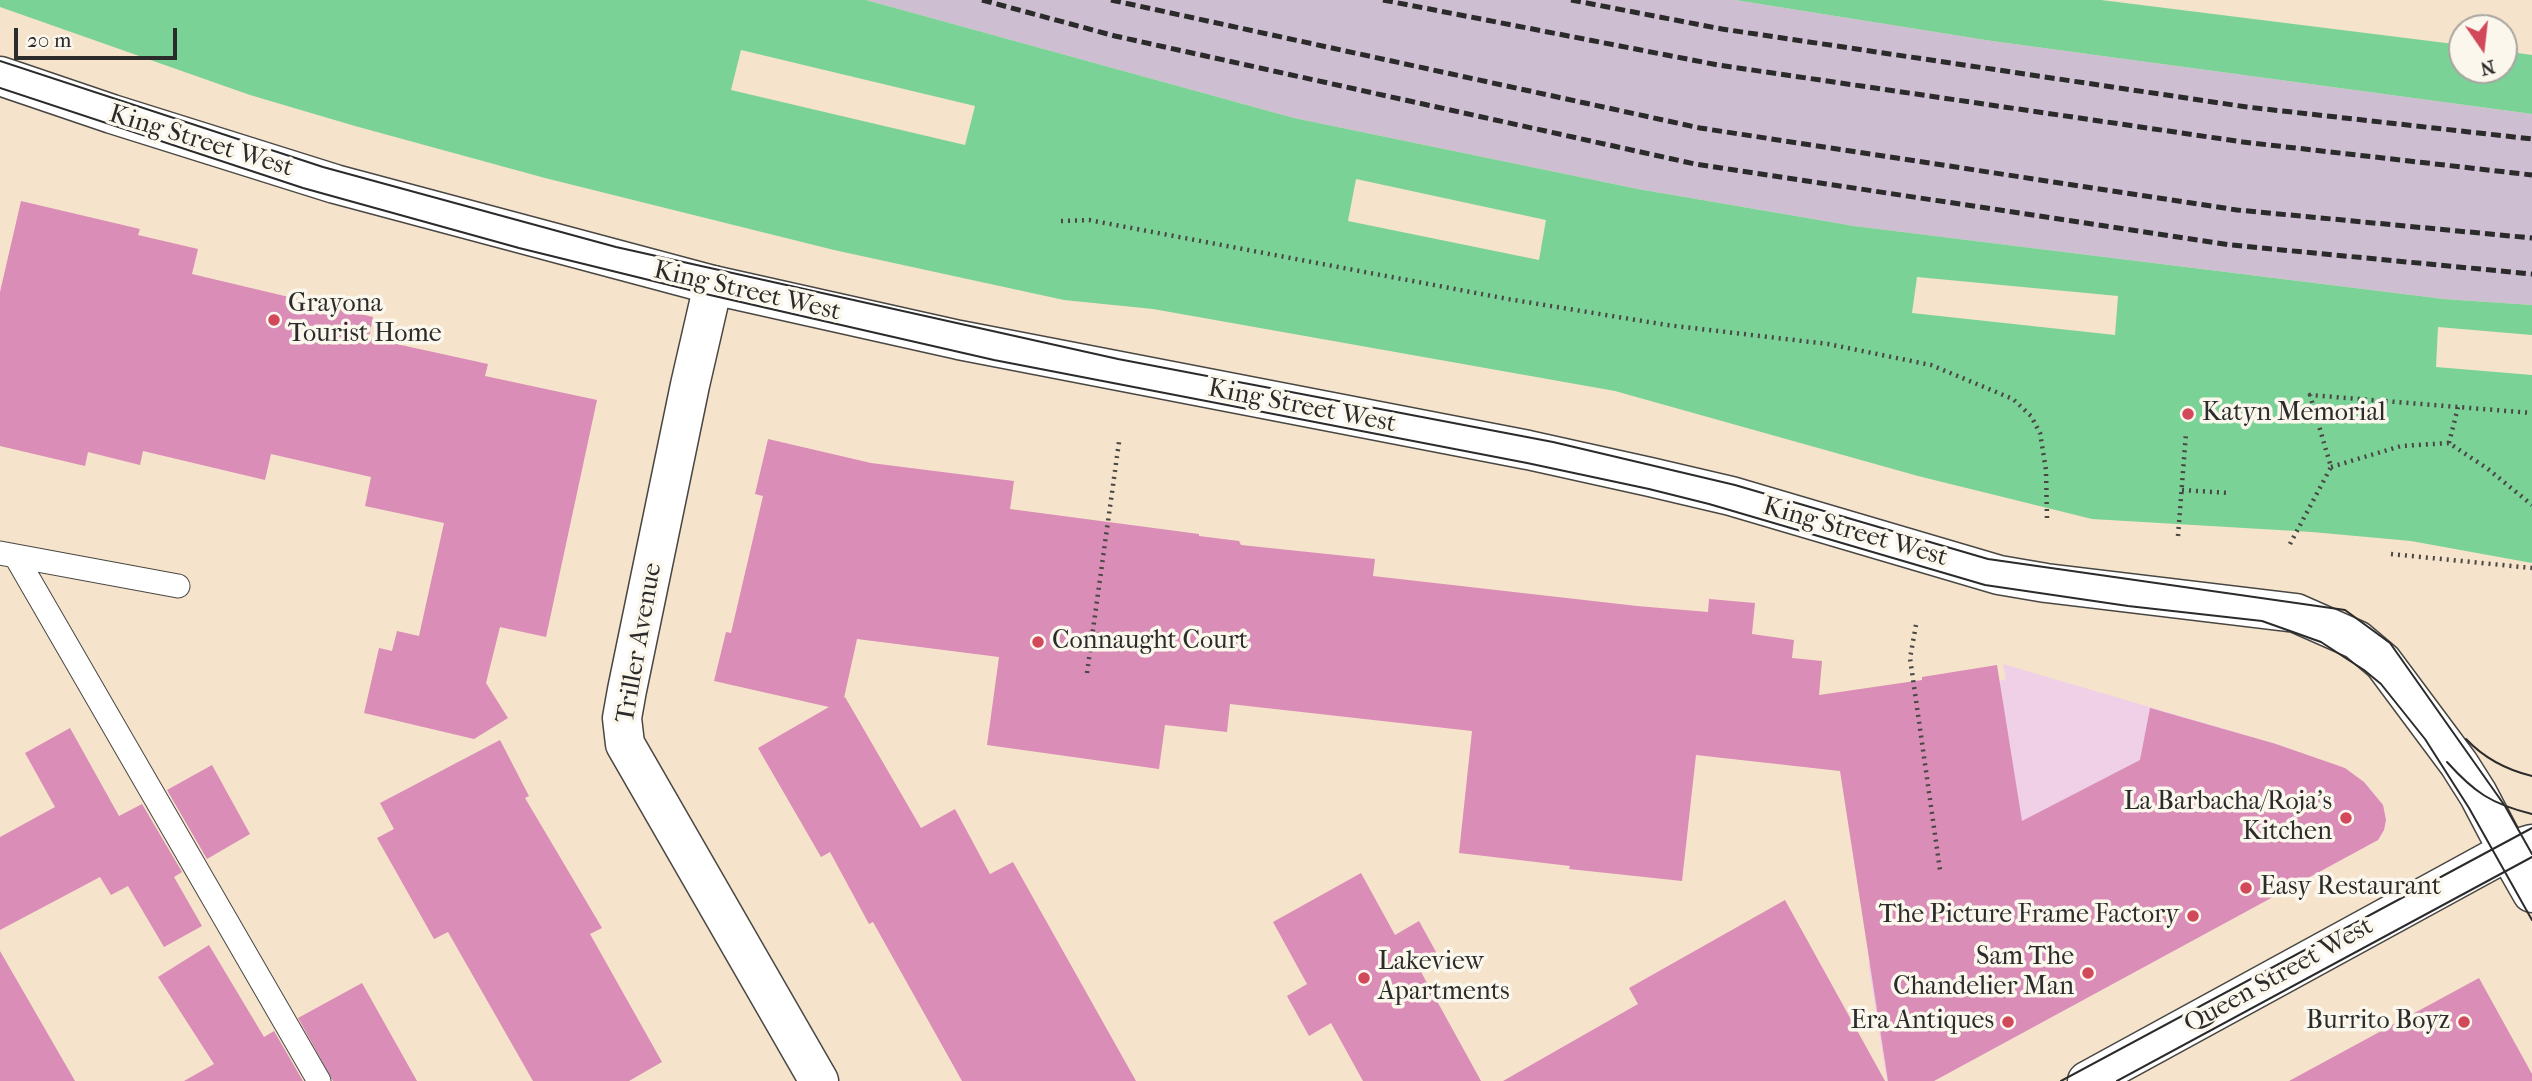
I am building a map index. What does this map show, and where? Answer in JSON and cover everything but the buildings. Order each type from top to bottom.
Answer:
[{"type":"main road","name":"King Street West","points":[[0,76],[335,184],[713,285],[959,340],[1528,450],[1650,477],[1731,496],[1999,575],[2296,613],[2357,640],[2383,662],[2479,794],[2524,840],[2532,894]]},
{"type":"main road","name":"Triller Avenue","points":[[713,285],[627,690],[622,731],[625,744],[819,1081]]},
{"type":"main road","name":"Queen Street West","points":[[2087,1081],[2524,840]]},
{"type":"lane","points":[[8,555],[178,586]]},
{"type":"lane","points":[[8,555],[319,1081]]},
{"type":"path","points":[[1062,221],[1089,220],[1521,301],[1667,325],[1828,344],[1931,365],[2013,400],[2031,416],[2040,433],[2046,470],[2048,519]]},
{"type":"path","points":[[2290,544],[2331,467],[2310,395],[2532,413]]},
{"type":"path","points":[[2449,443],[2458,407]]},
{"type":"path","points":[[2178,536],[2186,433]]},
{"type":"path","points":[[1087,673],[1119,442]]},
{"type":"path","points":[[2331,467],[2401,446],[2449,443],[2488,468],[2532,505]]},
{"type":"path","points":[[2182,490],[2229,493]]},
{"type":"path","points":[[2391,554],[2532,568]]},
{"type":"path","points":[[1916,625],[1910,658],[1940,870]]},
{"type":"shaded area","points":[[866,0],[1735,0],[1992,41],[2532,114],[2532,305],[2444,299],[1854,226],[1638,189],[1294,118]]},
{"type":"shaded area","points":[[2003,664],[2276,744],[2364,782],[2383,805],[2386,820],[2384,830],[2378,840],[1934,1081],[1887,1081],[1868,963],[2034,937],[1999,681],[2006,679]]},
{"type":"green space","points":[[0,0],[866,0],[1294,118],[1638,189],[1854,226],[2444,299],[2532,305],[2532,335],[2438,327],[2436,367],[2532,375],[2532,563],[2411,541],[2312,532],[2092,519],[1918,476],[1615,391],[1153,309],[1064,300],[834,250],[545,178],[355,126],[250,95],[0,7]],"holes":[[[741,50],[975,106],[965,145],[731,90]],[[1356,179],[1546,220],[1539,260],[1348,221]],[[1917,277],[2118,296],[2115,335],[1912,313]]]},
{"type":"green space","points":[[1735,0],[2101,0],[2448,43],[2448,84],[2518,84],[2518,53],[2532,55],[2532,114],[1992,41]]},
{"type":"tram line","points":[[0,61],[323,167],[616,247],[1118,359],[1553,442],[1735,485],[1988,559],[2345,610],[2390,643],[2505,806],[2532,854]]},
{"type":"tram line","points":[[0,88],[303,188],[519,248],[710,295],[994,360],[1649,489],[1985,585],[2128,606],[2262,621],[2321,642],[2381,684],[2425,739],[2469,808],[2532,920]]},
{"type":"tram line","points":[[2466,739],[2496,762],[2532,776]]},
{"type":"tram line","points":[[2447,762],[2484,796],[2532,814]]},
{"type":"tram line","points":[[2061,1081],[2532,828]]},
{"type":"tram line","points":[[2117,1081],[2532,857]]},
{"type":"railway","points":[[982,0],[1115,36],[1695,164],[2231,245],[2532,274]]},
{"type":"railway","points":[[1111,0],[1700,128],[2237,210],[2532,238]]},
{"type":"railway","points":[[1383,0],[1718,65],[2243,142],[2532,175]]},
{"type":"railway","points":[[1571,0],[1722,29],[2247,107],[2532,139]]},
{"type":"place","name":"Grayona Tourist Home","points":[[274,320]]},
{"type":"place","name":"Katyn Memorial","points":[[2188,414]]},
{"type":"place","name":"Connaught Court","points":[[1038,642]]},
{"type":"place","name":"La Barbacha/Roja’s Kitchen","points":[[2346,818]]},
{"type":"place","name":"Easy Restaurant","points":[[2246,888]]},
{"type":"place","name":"The Picture Frame Factory","points":[[2193,916]]},
{"type":"place","name":"Sam The Chandelier Man","points":[[2088,973]]},
{"type":"place","name":"Lakeview Apartments","points":[[1364,978]]},
{"type":"place","name":"Era Antiques","points":[[2008,1022]]},
{"type":"place","name":"Burrito Boyz","points":[[2464,1022]]}]
